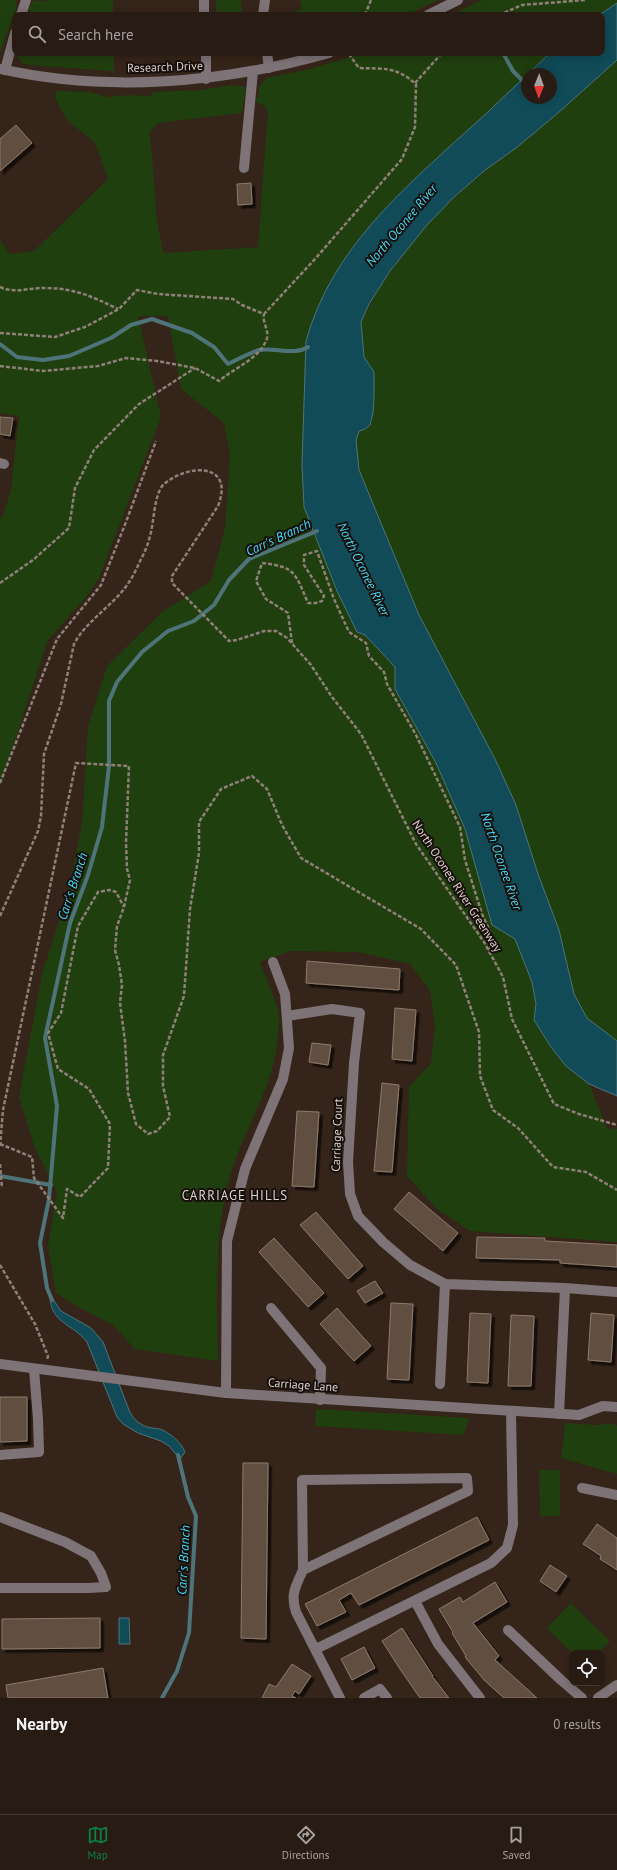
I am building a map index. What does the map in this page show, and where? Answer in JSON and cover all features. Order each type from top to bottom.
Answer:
[{"type":"street","points":[[204,0],[204,12]]},
{"type":"street","points":[[263,12],[265,0]]},
{"type":"street","points":[[434,12],[458,0]]},
{"type":"street","points":[[22,12],[24,1]]},
{"type":"street","points":[[2,69],[12,41]]},
{"type":"street","points":[[206,56],[206,78]]},
{"type":"street","points":[[267,56],[269,68]]},
{"type":"street","name":"Research Drive","points":[[2,69],[54,78],[115,81],[206,78],[269,68],[317,56]]},
{"type":"street","points":[[244,168],[253,71]]},
{"type":"street","points":[[226,1393],[228,1241],[245,1169],[283,1079],[289,1048],[285,994],[274,962]]},
{"type":"street","name":"Carriage Court","points":[[287,1016],[332,1009],[360,1013],[354,1063],[348,1162],[350,1194],[358,1216],[383,1242],[410,1265],[445,1284],[565,1288],[617,1292]]},
{"type":"street","points":[[440,1384],[445,1284]]},
{"type":"street","points":[[559,1414],[565,1288]]},
{"type":"street","points":[[271,1308],[321,1368],[320,1400]]},
{"type":"street","name":"Carriage Lane","points":[[0,1364],[226,1393],[320,1400],[580,1415],[603,1406],[617,1407]]},
{"type":"street","points":[[0,1455],[38,1452],[38,1419],[34,1369]]},
{"type":"street","points":[[316,1649],[491,1563],[507,1548],[513,1524],[512,1412]]},
{"type":"street","points":[[303,1570],[468,1491],[467,1478],[302,1480],[303,1570],[294,1590],[292,1601],[296,1612],[340,1698]]},
{"type":"street","points":[[582,1488],[617,1496]]},
{"type":"street","points":[[0,1517],[65,1542],[91,1556],[101,1573],[106,1587],[0,1588]]},
{"type":"street","points":[[415,1600],[438,1644],[480,1698]]},
{"type":"street","points":[[508,1630],[576,1696]]},
{"type":"street","points":[[598,1698],[617,1685]]},
{"type":"street","points":[[364,1698],[380,1689],[387,1698]]},
{"type":"path","points":[[366,12],[371,0]]},
{"type":"path","points":[[506,12],[522,5],[585,0]]},
{"type":"path","points":[[350,56],[359,68],[393,69],[415,83]]},
{"type":"path","points":[[0,366],[43,372],[98,366],[126,358],[157,361],[195,368],[219,381],[230,372],[254,357],[268,336],[263,318],[264,314],[315,259],[402,159],[415,127],[415,83],[439,56]]},
{"type":"path","points":[[0,287],[10,291],[35,288],[81,292],[119,309]]},
{"type":"path","points":[[0,333],[55,337],[86,327],[119,309],[137,290],[158,294],[233,299],[242,305],[264,314]]},
{"type":"path","points":[[0,583],[33,560],[69,528],[75,488],[94,450],[140,404],[195,368]]},
{"type":"path","points":[[0,783],[57,638],[101,585],[156,441]]},
{"type":"path","name":"North Oconee River Greenway","points":[[0,916],[38,830],[41,816],[44,754],[61,704],[74,644],[79,636],[118,596],[132,578],[150,537],[158,496],[163,485],[187,471],[202,469],[211,472],[217,478],[221,486],[222,495],[218,506],[172,576],[172,583],[180,589],[229,641],[264,630],[276,631],[287,638],[311,665],[332,697],[361,734],[416,844],[489,952],[503,978],[512,1019],[554,1104],[579,1114],[617,1125]]},
{"type":"path","points":[[292,643],[288,613],[266,599],[256,581],[262,563],[281,565],[295,574],[308,602],[316,603],[322,601],[324,596],[304,565],[304,555],[317,551],[334,599],[350,632],[366,643],[369,656],[384,672],[387,684],[419,741],[460,827],[465,860],[482,914],[493,938],[489,952]]},
{"type":"path","points":[[124,907],[116,892],[109,890],[98,892],[78,926],[61,1013],[48,1033],[58,1069],[89,1089],[110,1124],[108,1168],[80,1197],[67,1189],[63,1218],[34,1178],[32,1157],[0,1145],[3,1110],[76,763],[129,766],[126,843],[127,869],[130,880],[124,907],[117,926],[115,950],[122,985],[121,1008],[125,1041],[128,1093],[136,1124],[148,1134],[157,1131],[170,1117],[163,1086],[163,1055],[184,996],[190,909],[199,853],[199,822],[221,789],[252,776],[267,789],[282,825],[301,858],[421,929],[456,965],[479,1032],[480,1076],[493,1110],[518,1128],[553,1167],[586,1172],[617,1190]]},
{"type":"path","points":[[0,1164],[2,1188]]},
{"type":"path","points":[[0,1265],[35,1324],[48,1356],[46,1370]]},
{"type":"green space","points":[[0,0],[16,0],[17,6],[15,12],[12,12],[12,20],[0,53]]},
{"type":"green space","points":[[35,0],[46,2],[47,0],[113,0],[113,12],[27,12],[32,2]]},
{"type":"green space","points":[[216,0],[241,0],[242,12],[216,12]]},
{"type":"green space","points":[[300,0],[438,0],[412,12],[292,12],[302,9]]},
{"type":"green space","points":[[482,0],[617,0],[617,3],[604,12],[457,12]]},
{"type":"green space","points":[[18,56],[114,56],[114,71],[30,65],[21,62]]},
{"type":"green space","points":[[352,56],[547,56],[534,68],[521,68],[521,81],[418,175],[394,199],[371,224],[332,278],[317,308],[306,341],[302,465],[304,507],[365,635],[395,667],[395,689],[436,763],[465,829],[492,925],[515,939],[533,985],[536,1004],[534,1020],[551,1047],[566,1066],[589,1084],[607,1128],[617,1129],[617,1242],[470,1231],[437,1209],[407,1176],[409,1087],[431,1063],[435,1026],[430,991],[410,964],[359,952],[291,951],[260,962],[278,1010],[279,1021],[276,1054],[271,1073],[241,1146],[228,1183],[220,1227],[218,1250],[218,1361],[135,1349],[113,1325],[80,1308],[56,1293],[48,1246],[57,1192],[34,1146],[19,1097],[42,974],[69,889],[82,823],[88,726],[107,666],[162,612],[211,581],[225,528],[230,455],[224,423],[181,389],[168,316],[138,316],[161,417],[99,578],[87,596],[48,640],[0,786],[0,518],[3,516],[11,489],[19,416],[0,413],[0,240],[10,254],[34,251],[108,179],[95,143],[67,120],[55,98],[56,91],[90,92],[106,97],[129,95],[152,96],[153,92],[201,90],[233,85],[246,88],[242,113],[158,123],[150,132],[157,220],[163,253],[258,247],[268,110],[262,104],[256,102],[260,86],[266,78],[310,69]]},
{"type":"green space","points":[[617,60],[617,1041],[587,1018],[574,994],[559,930],[538,874],[516,805],[495,759],[419,615],[358,470],[356,440],[359,430],[365,429],[367,362],[364,357],[361,322],[379,288],[414,240],[440,211],[469,184],[558,113]]},
{"type":"green space","points":[[316,1409],[469,1418],[464,1435],[315,1426]]},
{"type":"green space","points":[[565,1423],[597,1425],[612,1423],[617,1426],[617,1474],[561,1458]]},
{"type":"green space","points":[[539,1470],[560,1470],[560,1516],[540,1516]]},
{"type":"green space","points":[[571,1603],[610,1641],[601,1650],[569,1650],[547,1628]]},
{"type":"water","name":"North Oconee River","points":[[617,3],[617,60],[558,113],[516,148],[484,171],[454,197],[427,225],[390,271],[369,304],[361,322],[364,357],[374,372],[373,413],[370,425],[359,431],[356,440],[359,470],[419,615],[495,759],[516,805],[538,874],[559,930],[574,994],[587,1018],[617,1041],[617,1096],[589,1084],[566,1066],[551,1047],[534,1020],[536,1004],[532,982],[515,939],[492,925],[465,829],[436,763],[395,689],[395,667],[365,635],[357,632],[337,591],[304,507],[302,465],[306,341],[317,308],[333,278],[351,250],[372,224],[419,175],[521,81],[521,104],[557,104],[557,68],[534,68],[547,56],[605,56],[605,12],[604,12]]},
{"type":"water","points":[[50,1295],[61,1311],[91,1328],[103,1342],[129,1410],[137,1421],[143,1425],[150,1428],[160,1429],[175,1438],[185,1452],[180,1459],[169,1446],[161,1441],[138,1433],[123,1424],[117,1417],[87,1342],[76,1331],[58,1318],[51,1305]]},
{"type":"water","points":[[119,1618],[129,1618],[130,1644],[119,1644]]},
{"type":"building","points":[[16,125],[32,143],[0,171],[0,139]]},
{"type":"building","points":[[251,183],[252,204],[238,205],[237,184]]},
{"type":"building","points":[[0,417],[13,418],[10,436],[0,434]]},
{"type":"building","points":[[307,961],[400,969],[399,990],[306,983]]},
{"type":"building","points":[[395,1008],[416,1010],[412,1061],[392,1059]]},
{"type":"building","points":[[312,1043],[331,1045],[328,1065],[309,1062]]},
{"type":"building","points":[[382,1083],[399,1085],[392,1172],[374,1171]]},
{"type":"building","points":[[297,1111],[319,1112],[314,1187],[292,1186]]},
{"type":"building","points":[[409,1192],[458,1233],[443,1251],[394,1209]]},
{"type":"building","points":[[316,1212],[363,1266],[348,1279],[300,1225]]},
{"type":"building","points":[[477,1237],[545,1238],[545,1241],[617,1245],[617,1267],[560,1263],[560,1260],[476,1258]]},
{"type":"building","points":[[274,1238],[324,1293],[308,1307],[259,1252]]},
{"type":"building","points":[[375,1281],[383,1293],[365,1303],[357,1291]]},
{"type":"building","points":[[391,1303],[413,1304],[409,1380],[387,1379]]},
{"type":"building","points":[[337,1308],[371,1346],[354,1361],[320,1324]]},
{"type":"building","points":[[470,1313],[491,1314],[488,1383],[467,1382]]},
{"type":"building","points":[[591,1313],[614,1315],[611,1362],[588,1360]]},
{"type":"building","points":[[511,1315],[534,1316],[531,1386],[508,1386]]},
{"type":"building","points":[[0,1397],[27,1397],[27,1441],[0,1442]]},
{"type":"building","points":[[243,1463],[268,1463],[266,1639],[241,1638]]},
{"type":"building","points":[[477,1517],[489,1540],[359,1605],[351,1593],[339,1600],[346,1612],[317,1626],[305,1604]]},
{"type":"building","points":[[597,1524],[617,1538],[617,1570],[600,1559],[601,1556],[583,1544]]},
{"type":"building","points":[[550,1565],[567,1576],[556,1592],[540,1581]]},
{"type":"building","points":[[495,1582],[507,1602],[473,1623],[499,1656],[495,1660],[537,1698],[504,1698],[485,1681],[465,1657],[466,1656],[452,1633],[453,1632],[439,1609],[460,1597],[463,1602]]},
{"type":"building","points":[[100,1618],[100,1648],[2,1649],[2,1619]]},
{"type":"building","points":[[402,1628],[432,1676],[449,1698],[420,1698],[400,1669],[382,1641]]},
{"type":"building","points":[[364,1647],[375,1668],[352,1680],[341,1659]]},
{"type":"building","points":[[292,1664],[311,1676],[299,1694],[295,1691],[292,1696],[296,1698],[262,1698],[269,1684],[276,1687]]},
{"type":"building","points":[[103,1668],[108,1698],[8,1698],[6,1685]]},
{"type":"waterway","points":[[505,56],[513,71],[521,79]]},
{"type":"waterway","points":[[0,344],[17,357],[43,360],[69,356],[111,338],[131,325],[152,319],[192,333],[214,347],[228,364],[247,354],[259,350],[297,351],[308,347]]},
{"type":"waterway","name":"Carr's Branch","points":[[52,1300],[47,1288],[40,1243],[49,1199],[57,1106],[45,1038],[70,923],[88,875],[102,827],[109,766],[109,701],[117,682],[142,652],[168,631],[194,621],[214,605],[229,580],[249,559],[317,531]]},
{"type":"waterway","points":[[0,1176],[51,1185]]},
{"type":"waterway","name":"Carr's Branch","points":[[162,1698],[177,1671],[189,1633],[196,1516],[188,1497],[178,1455]]},
{"type":"district","name":"CARRIAGE HILLS","points":[[235,1195]]}]
